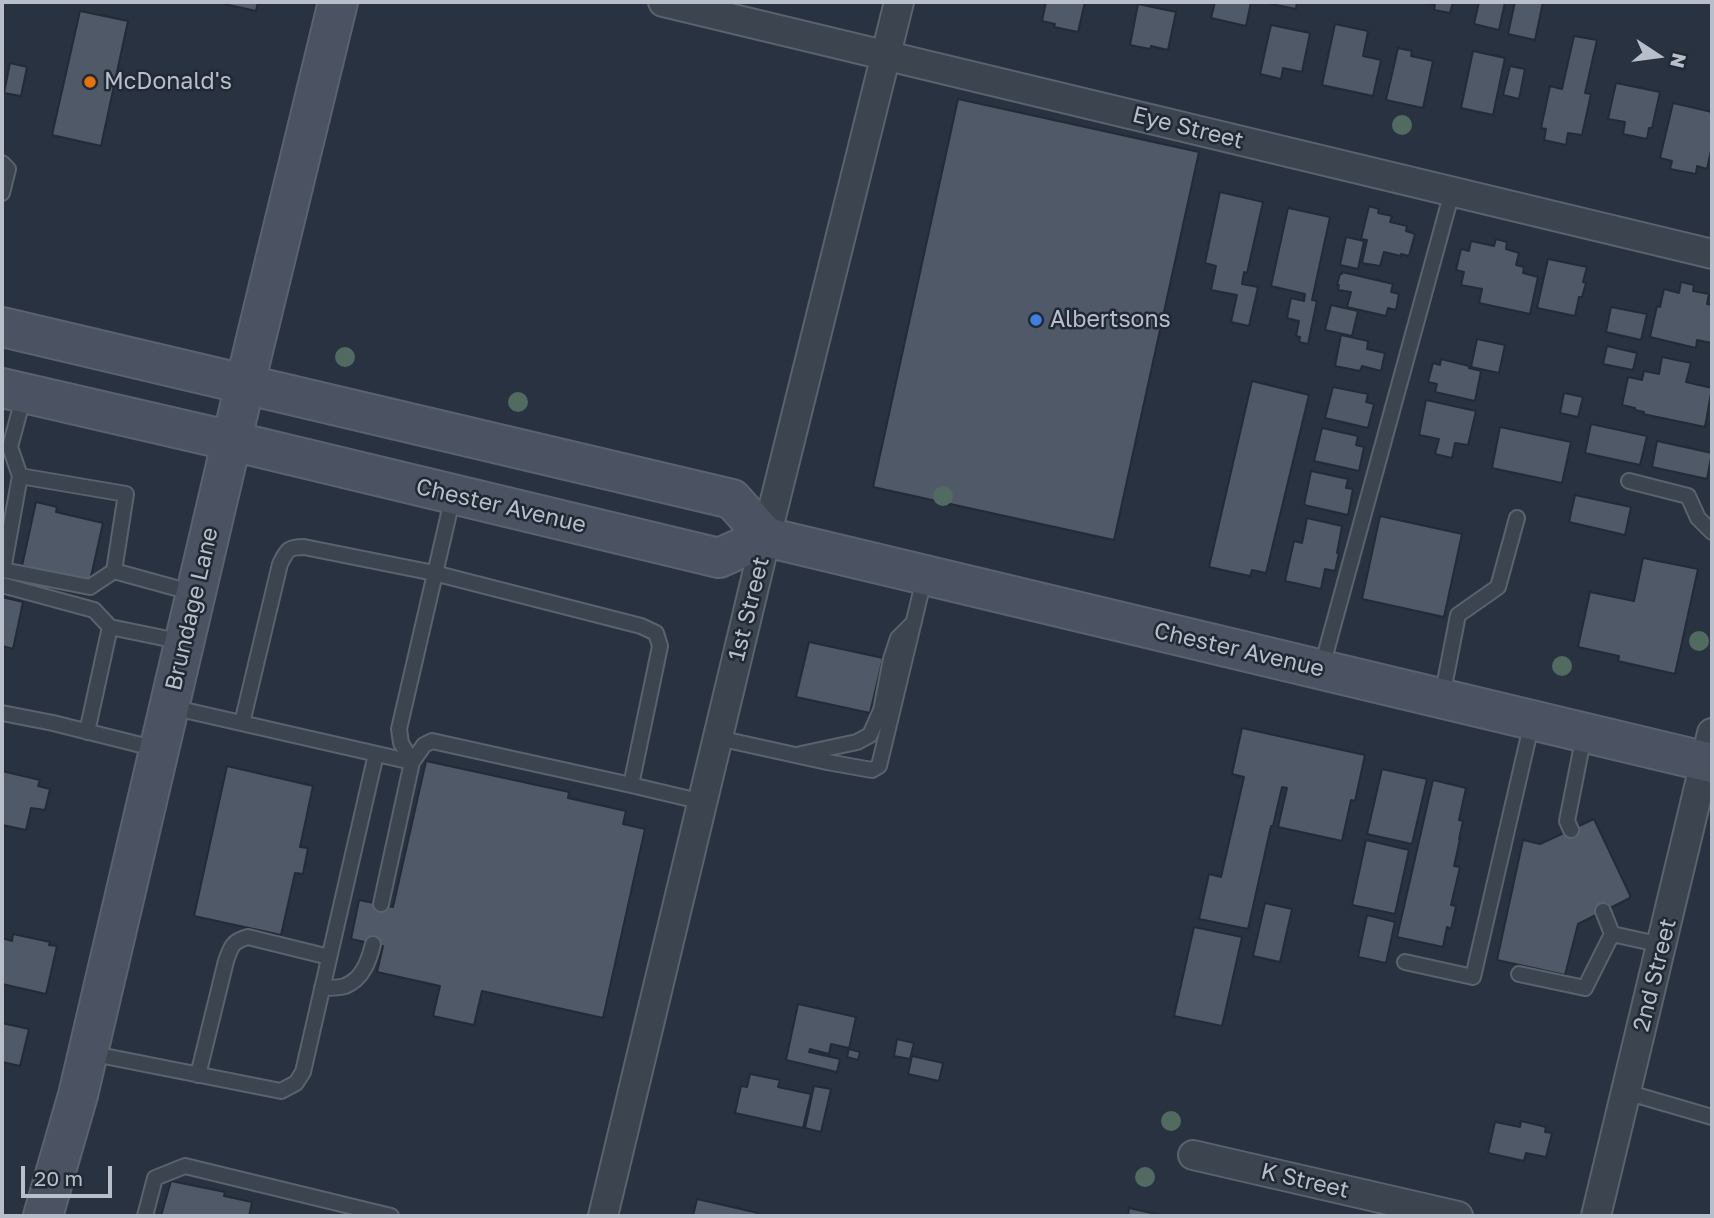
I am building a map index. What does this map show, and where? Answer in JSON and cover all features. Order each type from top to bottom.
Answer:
[{"type":"main road","name":"Brundage Lane","points":[[43,1216],[78,1095],[338,2]]},
{"type":"main road","points":[[2,327],[732,499],[766,537]]},
{"type":"main road","name":"Chester Avenue","points":[[13,391],[719,558],[766,537],[1585,733],[1710,753]]},
{"type":"street","name":"Eye Street","points":[[663,2],[1712,254]]},
{"type":"street","name":"1st Street","points":[[603,1216],[766,537],[900,2]]},
{"type":"street","name":"2nd Street","points":[[1596,1216],[1710,753]]},
{"type":"street","name":"K Street","points":[[1194,1155],[1458,1216]]},
{"type":"lane","points":[[2,163],[8,169],[2,193]]},
{"type":"lane","points":[[1321,670],[1452,192]]},
{"type":"lane","points":[[13,391],[10,447],[20,476],[3,570],[90,587],[114,571],[126,494],[20,476]]},
{"type":"lane","points":[[1629,481],[1688,496],[1698,519],[1712,532]]},
{"type":"lane","points":[[412,762],[401,743],[399,729],[453,495]]},
{"type":"lane","points":[[1442,699],[1458,615],[1498,587],[1517,518]]},
{"type":"lane","points":[[242,723],[280,564],[286,551],[294,547],[304,547],[434,573],[641,626],[656,633],[660,646],[631,785]]},
{"type":"lane","points":[[114,571],[196,593]]},
{"type":"lane","points":[[718,738],[872,770],[879,766],[925,575]]},
{"type":"lane","points":[[2,585],[94,610],[110,627],[184,642]]},
{"type":"lane","points":[[796,755],[857,742],[870,735],[881,710],[898,638],[914,622]]},
{"type":"lane","points":[[87,732],[110,627]]},
{"type":"lane","points":[[169,706],[412,762]]},
{"type":"lane","points":[[2,713],[159,750]]},
{"type":"lane","points":[[1405,962],[1473,977],[1533,721]]},
{"type":"lane","points":[[1571,830],[1567,821],[1585,733]]},
{"type":"lane","points":[[381,904],[412,762],[424,745],[432,741],[703,802]]},
{"type":"lane","points":[[87,1053],[281,1091],[296,1083],[303,1072],[376,754]]},
{"type":"lane","points":[[1519,974],[1586,988],[1612,934],[1603,911]]},
{"type":"lane","points":[[1612,934],[1662,944]]},
{"type":"lane","points":[[198,1074],[226,961],[231,947],[238,940],[248,937],[329,957]]},
{"type":"lane","points":[[322,988],[346,986],[362,974],[373,944]]},
{"type":"lane","points":[[1626,1092],[1712,1117]]},
{"type":"lane","points":[[145,1216],[155,1178],[184,1166],[391,1216]]},
{"type":"building","points":[[224,2],[258,2],[256,11]]},
{"type":"building","points":[[1046,2],[1085,2],[1078,32],[1054,27],[1055,24],[1042,21]]},
{"type":"building","points":[[1215,2],[1251,2],[1246,26],[1211,18]]},
{"type":"building","points":[[1271,2],[1297,2],[1296,9]]},
{"type":"building","points":[[1419,2],[1453,2],[1450,13],[1434,10],[1435,5]]},
{"type":"building","points":[[1479,2],[1505,2],[1499,30],[1474,24]]},
{"type":"building","points":[[1515,2],[1543,2],[1535,40],[1508,34]]},
{"type":"building","points":[[1138,4],[1176,12],[1168,50],[1130,45]]},
{"type":"building","points":[[80,11],[128,21],[101,146],[52,135]]},
{"type":"building","points":[[1335,24],[1368,31],[1363,56],[1381,60],[1373,96],[1322,85]]},
{"type":"building","points":[[1271,25],[1310,33],[1302,72],[1283,68],[1281,79],[1260,74]]},
{"type":"building","points":[[1574,36],[1597,40],[1585,93],[1591,94],[1582,135],[1568,133],[1566,145],[1544,140],[1546,129],[1541,128],[1550,86],[1562,89]]},
{"type":"building","points":[[1398,48],[1412,51],[1411,56],[1433,61],[1423,108],[1386,100]]},
{"type":"building","points":[[1473,51],[1505,58],[1493,115],[1461,108]]},
{"type":"building","points":[[10,63],[27,67],[21,96],[4,93]]},
{"type":"building","points":[[1510,66],[1525,69],[1519,99],[1503,95]]},
{"type":"building","points":[[1616,83],[1660,92],[1647,139],[1623,134],[1625,122],[1608,119]]},
{"type":"building","name":"Albertsons","points":[[958,99],[1199,152],[1114,540],[873,487]]},
{"type":"building","points":[[1673,103],[1712,112],[1712,146],[1707,169],[1697,166],[1696,174],[1670,169],[1672,161],[1660,158]]},
{"type":"building","points":[[1220,192],[1263,202],[1247,273],[1244,272],[1242,284],[1258,287],[1249,326],[1231,322],[1237,295],[1211,290],[1216,266],[1205,263]]},
{"type":"building","points":[[1369,206],[1379,209],[1378,213],[1392,216],[1390,222],[1407,226],[1406,231],[1415,234],[1409,256],[1384,252],[1380,266],[1362,263],[1367,240],[1361,239]]},
{"type":"building","points":[[1288,208],[1330,217],[1312,300],[1317,301],[1308,344],[1299,342],[1300,337],[1296,336],[1299,321],[1287,318],[1291,298],[1304,301],[1305,294],[1271,286]]},
{"type":"building","points":[[1346,237],[1364,241],[1358,269],[1340,265]]},
{"type":"building","points":[[1496,239],[1507,242],[1506,249],[1519,253],[1516,265],[1524,267],[1523,273],[1538,277],[1530,314],[1479,303],[1482,289],[1461,285],[1464,272],[1456,270],[1461,249],[1469,251],[1471,241],[1494,246]]},
{"type":"building","points":[[1548,259],[1587,267],[1583,282],[1586,283],[1582,297],[1579,297],[1575,316],[1537,308]]},
{"type":"building","points":[[1342,272],[1393,284],[1391,292],[1399,294],[1396,310],[1388,308],[1386,316],[1347,307],[1351,292],[1338,290],[1337,285]]},
{"type":"building","points":[[1681,282],[1694,285],[1693,291],[1709,294],[1707,304],[1712,305],[1712,343],[1697,340],[1696,348],[1650,337],[1664,289],[1679,293]]},
{"type":"building","points":[[1331,305],[1358,311],[1352,336],[1325,330]]},
{"type":"building","points":[[1611,307],[1647,314],[1641,340],[1606,332]]},
{"type":"building","points":[[1341,335],[1368,341],[1367,349],[1385,353],[1381,371],[1362,366],[1360,371],[1335,366]]},
{"type":"building","points":[[1477,339],[1505,345],[1499,373],[1471,367]]},
{"type":"building","points":[[1607,346],[1637,353],[1633,370],[1603,364]]},
{"type":"building","points":[[1662,357],[1691,363],[1686,382],[1712,388],[1705,427],[1643,414],[1644,412],[1635,408],[1622,405],[1628,377],[1642,380],[1644,371],[1659,374]]},
{"type":"building","points":[[1441,359],[1481,371],[1475,401],[1435,392],[1437,384],[1428,382],[1433,363],[1440,365]]},
{"type":"building","points":[[1252,381],[1309,395],[1266,573],[1252,570],[1250,576],[1209,567]]},
{"type":"building","points":[[1333,387],[1368,394],[1366,402],[1374,404],[1368,428],[1325,418]]},
{"type":"building","points":[[1564,393],[1583,397],[1578,417],[1560,413]]},
{"type":"building","points":[[1426,400],[1476,411],[1468,445],[1455,443],[1452,458],[1435,454],[1439,439],[1419,435]]},
{"type":"building","points":[[1591,424],[1647,436],[1640,465],[1585,453]]},
{"type":"building","points":[[1500,427],[1571,442],[1562,483],[1492,468]]},
{"type":"building","points":[[1322,428],[1358,436],[1356,445],[1364,447],[1359,471],[1314,461]]},
{"type":"building","points":[[1657,441],[1712,453],[1707,479],[1652,467]]},
{"type":"building","points":[[1311,471],[1348,479],[1346,488],[1353,489],[1348,515],[1304,505]]},
{"type":"building","points":[[1575,495],[1631,507],[1625,535],[1569,522]]},
{"type":"building","points":[[36,502],[57,507],[56,512],[103,523],[90,581],[22,566]]},
{"type":"building","points":[[1380,516],[1462,534],[1444,617],[1362,599]]},
{"type":"building","points":[[1307,518],[1342,526],[1335,571],[1325,569],[1321,589],[1285,581],[1294,541],[1302,543]]},
{"type":"building","points":[[1643,558],[1698,569],[1675,674],[1618,661],[1619,656],[1578,647],[1590,592],[1634,601]]},
{"type":"building","points":[[2,597],[23,602],[13,649],[2,646]]},
{"type":"building","points":[[809,642],[883,658],[870,713],[796,697]]},
{"type":"building","points":[[1242,728],[1365,755],[1355,801],[1351,800],[1342,841],[1278,827],[1287,788],[1282,787],[1248,929],[1199,919],[1209,874],[1221,877],[1244,777],[1232,774]]},
{"type":"building","points":[[426,761],[569,792],[568,798],[626,811],[623,824],[645,829],[603,1018],[482,991],[474,1025],[433,1016],[440,986],[377,972],[383,946],[351,939],[359,900],[393,907]]},
{"type":"building","points":[[227,766],[313,786],[300,847],[308,848],[303,874],[295,873],[281,935],[194,916]]},
{"type":"building","points":[[1382,769],[1427,779],[1412,844],[1367,834]]},
{"type":"building","points":[[2,771],[40,780],[38,786],[50,789],[45,810],[31,808],[26,830],[2,825]]},
{"type":"building","points":[[1433,780],[1466,788],[1454,866],[1460,867],[1451,905],[1456,906],[1451,929],[1447,927],[1443,947],[1397,937]]},
{"type":"building","points":[[1594,819],[1630,898],[1578,924],[1565,975],[1497,960],[1523,840],[1540,844]]},
{"type":"building","points":[[1366,840],[1409,850],[1395,914],[1352,905]]},
{"type":"building","points":[[1265,903],[1292,909],[1280,962],[1253,956]]},
{"type":"building","points":[[1367,915],[1395,922],[1386,963],[1358,957]]},
{"type":"building","points":[[1194,927],[1242,937],[1222,1026],[1174,1016]]},
{"type":"building","points":[[13,934],[57,946],[46,994],[2,984],[2,938],[12,941]]},
{"type":"building","points":[[798,1004],[856,1017],[849,1049],[860,1052],[858,1060],[847,1057],[849,1048],[831,1044],[829,1054],[810,1049],[809,1052],[840,1059],[837,1072],[786,1060]]},
{"type":"building","points":[[2,1023],[29,1029],[20,1066],[2,1062]]},
{"type":"building","points":[[897,1039],[914,1043],[910,1059],[894,1056]]},
{"type":"building","points":[[912,1056],[943,1063],[939,1081],[908,1074]]},
{"type":"building","points":[[750,1074],[780,1080],[778,1087],[811,1094],[803,1128],[735,1113],[741,1086],[747,1087]]},
{"type":"building","points":[[814,1086],[831,1089],[821,1132],[805,1128]]},
{"type":"building","points":[[1521,1121],[1546,1127],[1545,1132],[1552,1133],[1546,1157],[1526,1153],[1524,1161],[1488,1153],[1495,1122],[1520,1127]]},
{"type":"building","points":[[171,1181],[225,1192],[224,1196],[252,1202],[249,1216],[161,1216]]},
{"type":"building","points":[[697,1199],[758,1213],[757,1216],[693,1216]]},
{"type":"building","points":[[1129,1208],[1165,1216],[1128,1216]]},
{"type":"place","name":"McDonald's","points":[[90,82]]},
{"type":"place","name":"Albertsons","points":[[1036,320]]}]
